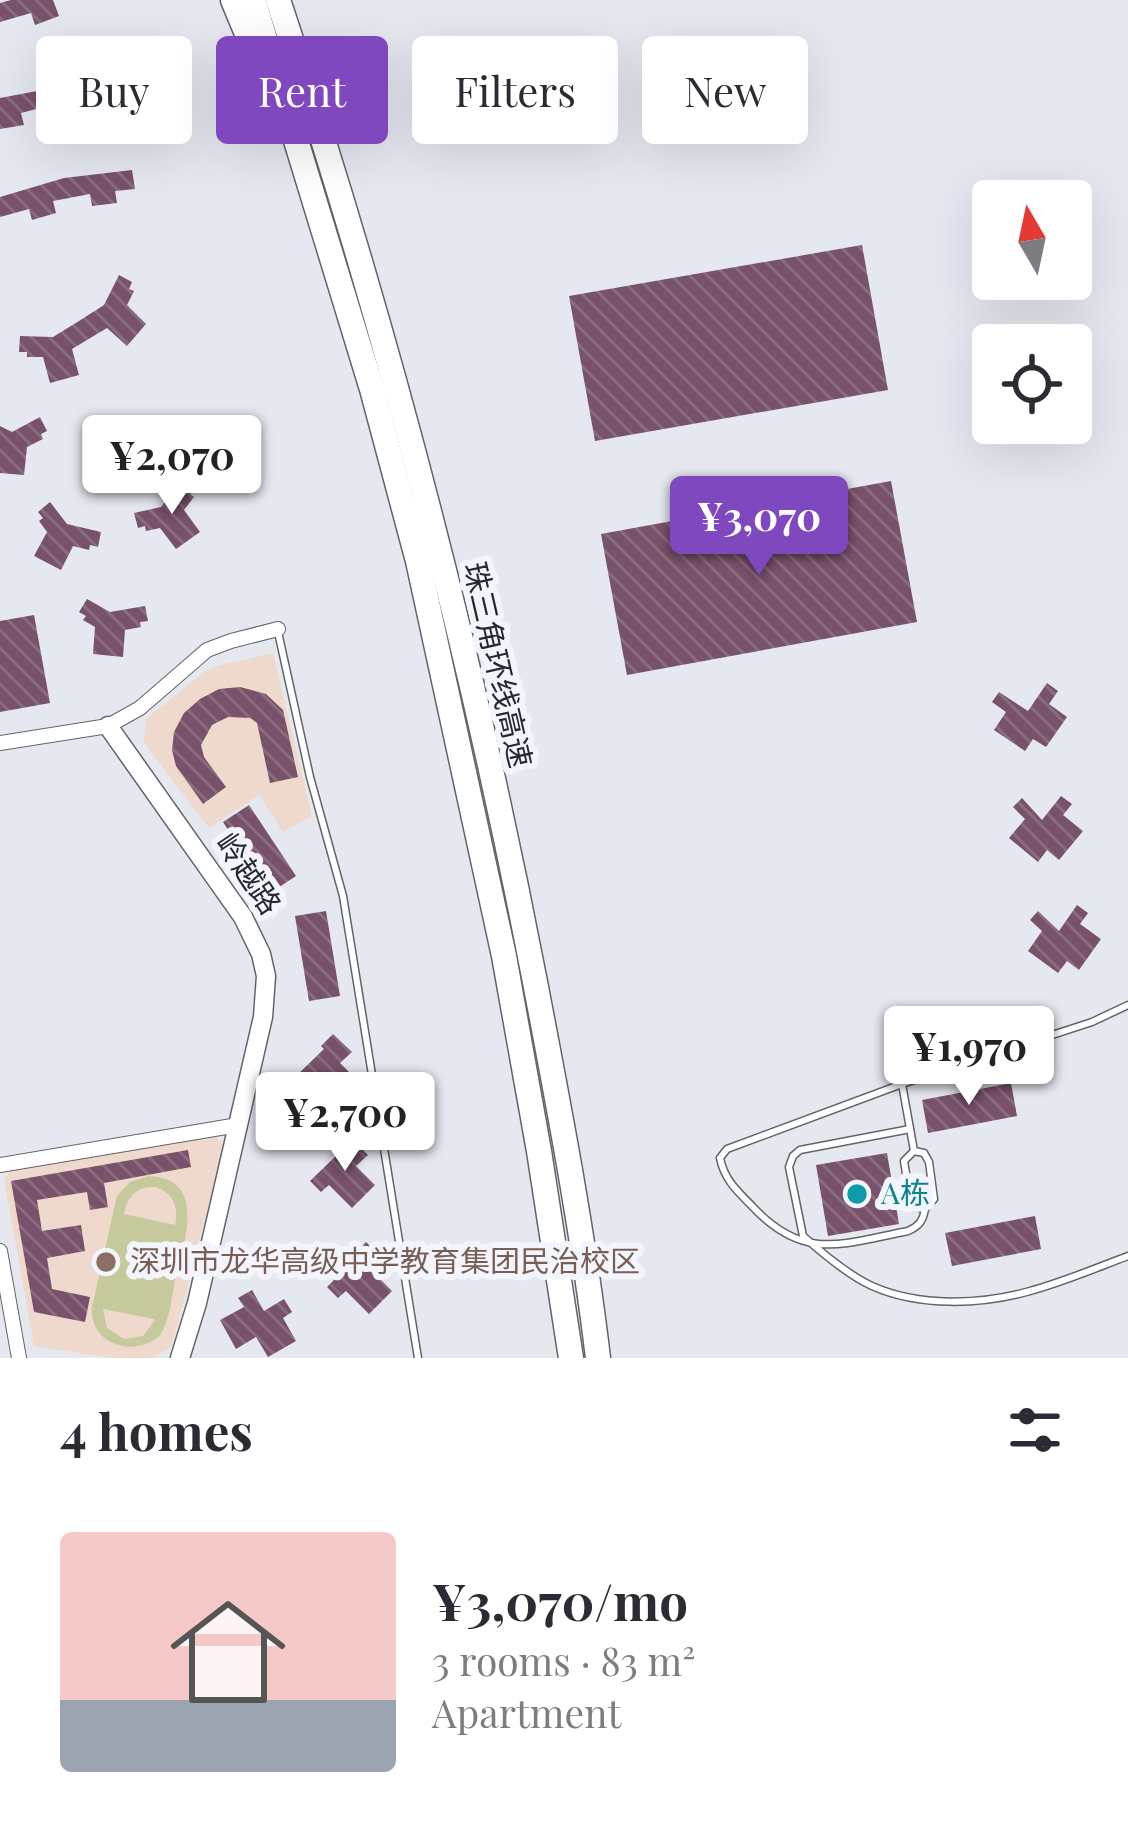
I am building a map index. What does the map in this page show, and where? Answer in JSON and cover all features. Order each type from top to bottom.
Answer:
[{"type":"highway","points":[[233,0],[313,196]]},
{"type":"highway","name":"珠三角环线高速","points":[[254,0],[372,389],[418,561],[504,956],[571,1358]]},
{"type":"highway","name":"珠三角环线高速","points":[[280,0],[429,508],[478,706],[555,1084],[598,1358]]},
{"type":"street","points":[[0,743],[108,726],[140,708],[207,650],[278,629]]},
{"type":"street","name":"岭越路","points":[[108,726],[243,917],[262,954],[266,997],[197,1303],[180,1358]]},
{"type":"street","points":[[0,1165],[238,1125]]},
{"type":"street","points":[[0,1251],[22,1358]]},
{"type":"lane","points":[[278,629],[310,776],[343,896],[418,1358]]},
{"type":"lane","points":[[914,1151],[924,1153],[929,1162],[934,1199],[918,1226],[838,1245],[792,1240],[780,1232],[732,1185],[720,1158],[727,1149],[902,1084],[1092,1022],[1128,1005]]},
{"type":"lane","points":[[902,1084],[914,1151]]},
{"type":"lane","points":[[910,1130],[800,1150],[789,1167],[800,1227],[812,1244],[869,1285],[919,1298],[995,1299],[1034,1291],[1128,1256]]},
{"type":"lane","points":[[914,1151],[904,1161],[910,1198],[915,1207],[925,1209]]},
{"type":"shaded area","points":[[273,653],[312,816],[283,832],[259,795],[209,828],[144,743],[146,719],[204,672]]},
{"type":"shaded area","name":"深圳市龙华高级中学教育集团民治校区","points":[[215,1136],[224,1146],[172,1346],[153,1358],[112,1358],[34,1346],[4,1179],[10,1171]]},
{"type":"green space","points":[[149,1176],[168,1180],[180,1188],[188,1216],[163,1329],[150,1342],[127,1347],[98,1331],[92,1307],[117,1196],[130,1182]],"holes":[[[156,1187],[174,1202],[175,1225],[124,1214],[134,1193]],[[103,1309],[154,1319],[155,1320],[143,1336],[124,1339],[107,1328]]]},
{"type":"building","points":[[53,0],[59,16],[35,25],[31,13],[0,22],[0,3]]},
{"type":"building","points":[[36,91],[36,109],[21,113],[24,125],[0,129],[0,98]]},
{"type":"building","points":[[132,170],[135,189],[115,191],[117,203],[92,206],[90,194],[53,201],[56,213],[32,220],[29,209],[0,217],[0,197],[64,178]]},
{"type":"building","points":[[862,245],[888,390],[595,441],[569,296]]},
{"type":"building","points":[[119,275],[132,282],[129,289],[134,291],[127,305],[146,324],[127,346],[107,328],[72,349],[79,375],[50,383],[43,357],[19,352],[20,336],[53,337],[79,321],[104,305]]},
{"type":"building","points":[[40,417],[47,431],[41,434],[43,439],[27,447],[24,475],[0,473],[0,426],[12,432]]},
{"type":"building","points":[[183,479],[195,488],[184,510],[200,532],[176,549],[160,528],[138,528],[134,513],[161,507]]},
{"type":"building","points":[[891,481],[917,622],[627,675],[601,534]]},
{"type":"building","points":[[50,502],[67,524],[101,532],[98,547],[73,546],[61,570],[34,556],[47,532],[38,512]]},
{"type":"building","points":[[87,599],[110,612],[145,606],[148,621],[125,630],[123,657],[93,654],[95,627],[79,612]]},
{"type":"building","points":[[34,615],[50,703],[0,712],[0,621]]},
{"type":"building","points":[[1047,683],[1058,691],[1049,704],[1067,717],[1046,747],[1033,739],[1025,751],[994,730],[1006,712],[992,702],[999,692],[1028,711]]},
{"type":"building","points":[[240,687],[266,694],[283,710],[298,777],[270,783],[257,723],[228,717],[212,725],[201,745],[226,787],[203,804],[176,766],[174,732],[184,713],[200,699],[219,689]]},
{"type":"building","points":[[1061,796],[1072,804],[1063,815],[1083,831],[1059,860],[1047,850],[1038,862],[1009,838],[1025,819],[1013,807],[1022,798],[1042,820]]},
{"type":"building","points":[[249,805],[296,876],[270,893],[223,822]]},
{"type":"building","points":[[1077,905],[1088,913],[1080,924],[1101,939],[1079,970],[1067,961],[1058,973],[1028,951],[1042,931],[1030,920],[1038,911],[1059,931]]},
{"type":"building","points":[[326,911],[340,996],[309,1001],[295,916]]},
{"type":"building","points":[[333,1034],[352,1052],[340,1063],[359,1082],[336,1106],[313,1082],[305,1090],[294,1078]]},
{"type":"building","points":[[1011,1083],[1017,1116],[928,1133],[922,1100]]},
{"type":"building","points":[[349,1137],[368,1155],[356,1166],[375,1185],[352,1208],[329,1185],[321,1192],[310,1181]]},
{"type":"building","points":[[188,1150],[191,1167],[104,1183],[108,1207],[90,1210],[87,1192],[37,1200],[42,1231],[81,1225],[85,1251],[47,1258],[52,1289],[90,1297],[85,1322],[34,1312],[11,1181]]},
{"type":"building","name":"A栋","points":[[887,1153],[899,1224],[828,1236],[816,1165]]},
{"type":"building","points":[[1035,1216],[1041,1249],[952,1266],[945,1233]]},
{"type":"building","points":[[366,1242],[385,1261],[373,1272],[392,1291],[369,1314],[346,1291],[338,1298],[327,1287]]},
{"type":"building","points":[[252,1290],[264,1311],[284,1299],[292,1312],[283,1318],[296,1341],[268,1357],[256,1337],[236,1349],[220,1320],[244,1307],[238,1298]]},
{"type":"place","name":"A栋","points":[[857,1194]]},
{"type":"place","name":"深圳市龙华高级中学教育集团民治校区","points":[[106,1262]]}]
